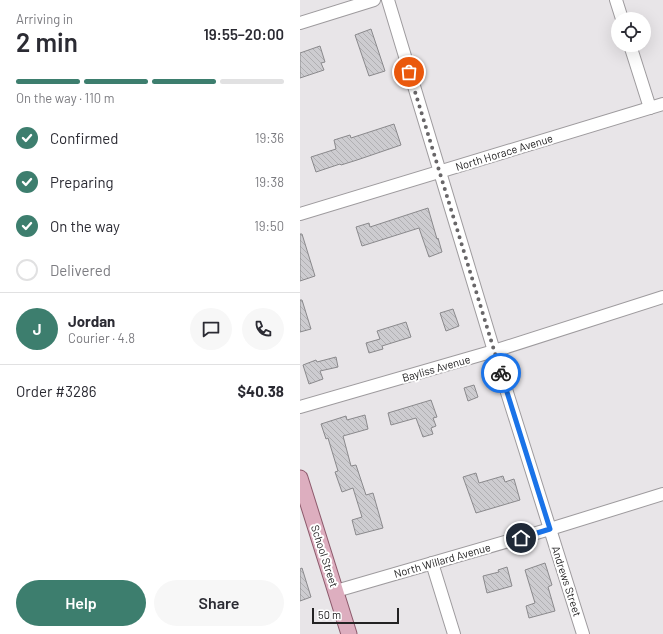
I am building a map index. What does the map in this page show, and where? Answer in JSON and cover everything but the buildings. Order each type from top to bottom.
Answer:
[{"type":"main road","name":"School Street","points":[[300,478],[336,591],[346,633]]},
{"type":"street","points":[[300,23],[374,0]]},
{"type":"street","name":"Andrews Street","points":[[388,0],[494,351],[583,634]]},
{"type":"street","points":[[616,0],[620,12]]},
{"type":"street","points":[[632,52],[650,108]]},
{"type":"street","name":"North Horace Avenue","points":[[300,214],[663,104]]},
{"type":"street","name":"Bayliss Avenue","points":[[300,407],[494,351],[663,297]]},
{"type":"street","name":"North Willard Avenue","points":[[336,591],[550,529],[663,494]]},
{"type":"street","points":[[432,563],[454,634]]},
{"type":"way so far","points":[[409,72],[501,373]]},
{"type":"route","points":[[501,373],[550,529],[521,538]]}]
